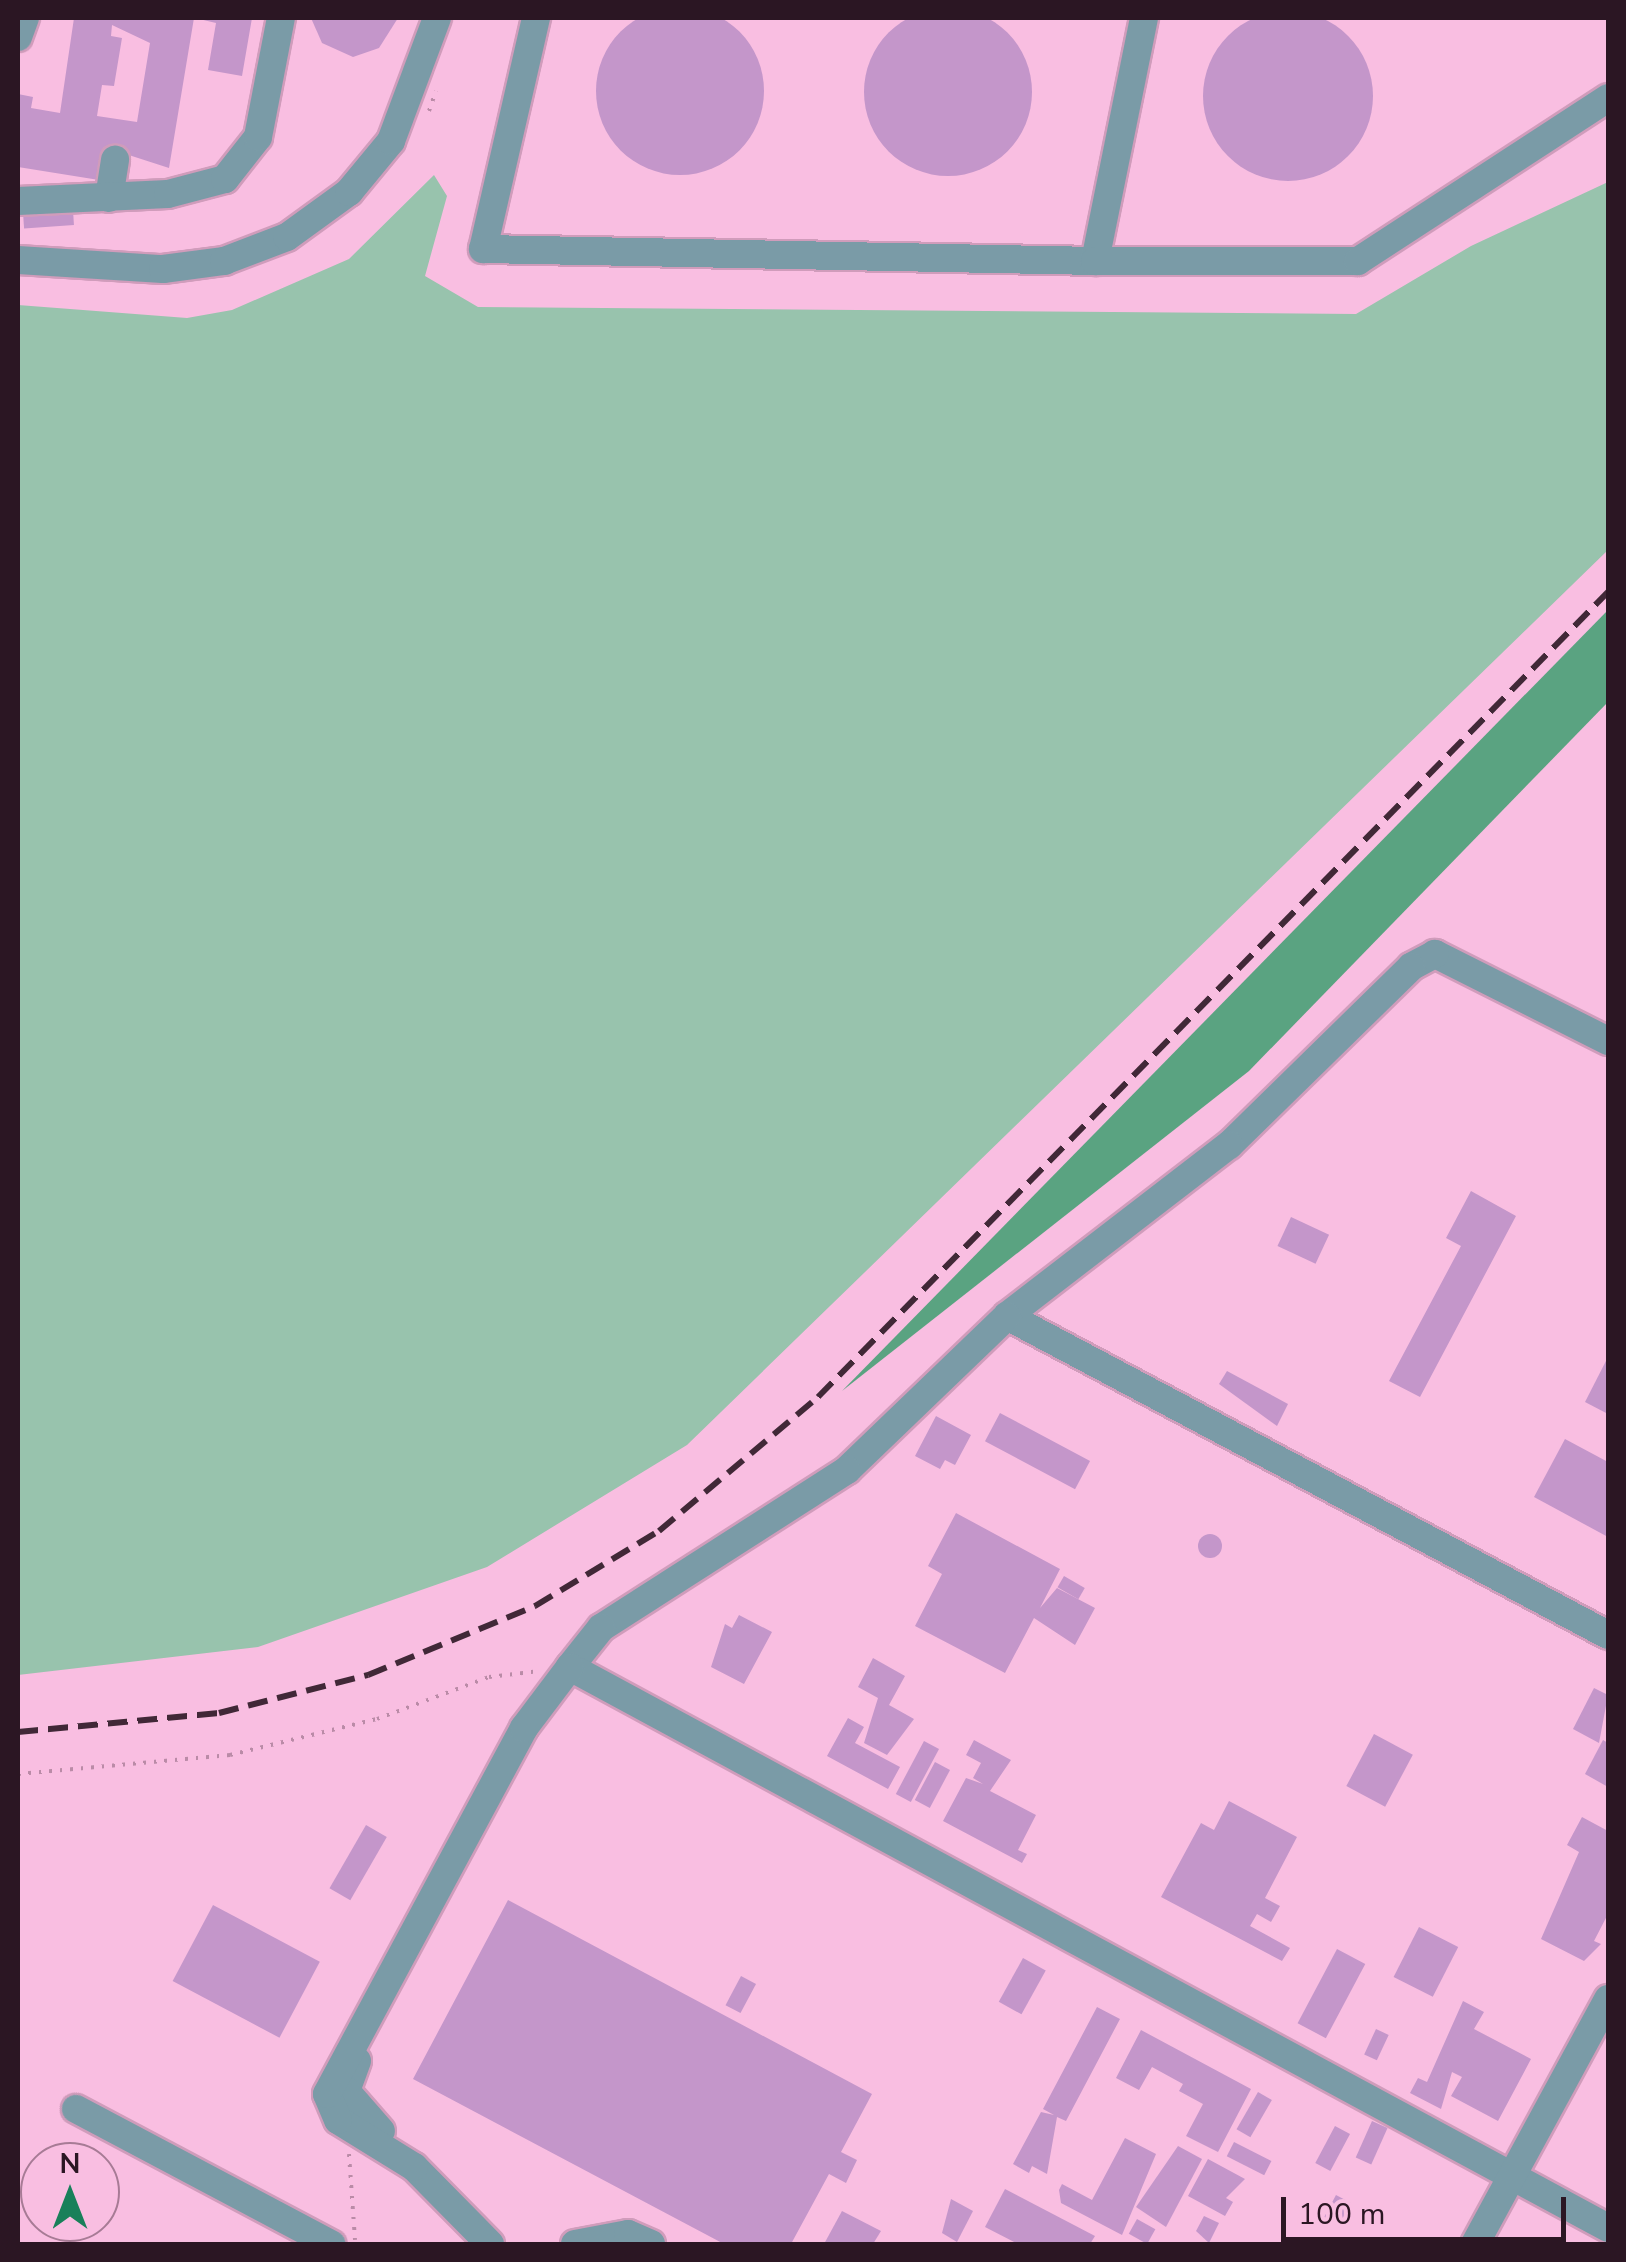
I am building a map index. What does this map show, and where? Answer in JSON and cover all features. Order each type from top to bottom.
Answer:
[{"type":"street","points":[[18,37],[26,18]]},
{"type":"street","points":[[18,202],[187,192],[238,169],[258,137],[281,18]]},
{"type":"street","points":[[18,260],[163,268],[224,261],[287,237],[349,192],[391,141],[437,18]]},
{"type":"street","points":[[536,18],[482,249],[1095,261],[1358,261],[1608,98]]},
{"type":"street","points":[[1095,261],[1144,18]]},
{"type":"street","points":[[109,198],[115,160]]},
{"type":"street","points":[[490,2244],[414,2167],[347,2127],[330,2108],[330,2078],[403,1954],[524,1728],[601,1628],[847,1470],[1007,1316],[1228,1144],[1411,966],[1435,954],[1608,1041]]},
{"type":"street","points":[[1007,1316],[1608,1634]]},
{"type":"street","points":[[570,1667],[1608,2228]]},
{"type":"street","points":[[403,1954],[346,2092],[353,2108],[507,2244]]},
{"type":"street","points":[[1475,2244],[1608,1999]]},
{"type":"street","points":[[76,2109],[331,2244]]},
{"type":"street","points":[[575,2244],[628,2234],[650,2244]]},
{"type":"path","points":[[18,1774],[230,1755],[377,1718],[489,1678],[570,1667]]},
{"type":"path","points":[[347,2127],[355,2244]]},
{"type":"green space","points":[[434,175],[447,196],[425,276],[478,307],[1356,314],[1471,246],[1608,182],[1608,550],[687,1445],[487,1567],[258,1647],[18,1675],[18,305],[187,318],[232,310],[349,259]]},
{"type":"green space","points":[[1608,610],[1608,702],[1249,1071],[842,1391]]},
{"type":"building","points":[[680,7],[712,14],[739,32],[757,59],[764,91],[757,123],[739,150],[712,168],[680,175],[648,168],[621,150],[603,123],[596,91],[603,59],[621,32],[648,14]]},
{"type":"building","points":[[948,8],[980,14],[1007,33],[1026,60],[1032,92],[1026,124],[1007,151],[980,170],[948,176],[916,170],[889,151],[870,124],[864,92],[870,60],[889,33],[916,14]]},
{"type":"building","points":[[1288,11],[1320,18],[1348,36],[1366,64],[1373,96],[1366,128],[1348,156],[1320,174],[1288,181],[1256,174],[1228,156],[1210,128],[1203,96],[1210,64],[1228,36],[1256,18]]},
{"type":"building","points":[[74,18],[194,18],[169,168],[104,147],[99,180],[18,167],[18,94],[33,97],[31,108],[60,113]],"holes":[[[112,25],[150,43],[137,122],[97,116],[102,85],[114,86],[122,38],[111,36]]]},
{"type":"building","points":[[195,18],[252,18],[242,76],[208,70],[216,23]]},
{"type":"building","points":[[311,18],[398,18],[379,48],[353,57],[322,43]]},
{"type":"building","points":[[73,211],[74,225],[24,228],[23,214]]},
{"type":"building","points":[[1471,1191],[1516,1216],[1420,1397],[1389,1381],[1461,1246],[1446,1238]]},
{"type":"building","points":[[1291,1217],[1329,1235],[1316,1264],[1277,1246]]},
{"type":"building","points":[[1608,1357],[1608,1414],[1585,1402]]},
{"type":"building","points":[[1227,1371],[1288,1404],[1277,1426],[1219,1384]]},
{"type":"building","points":[[1000,1413],[1090,1461],[1075,1489],[985,1441]]},
{"type":"building","points":[[936,1416],[971,1435],[955,1465],[945,1460],[940,1469],[915,1456]]},
{"type":"building","points":[[1565,1439],[1608,1462],[1608,1537],[1534,1497]]},
{"type":"building","points":[[956,1513],[1060,1569],[1040,1608],[1057,1588],[1095,1608],[1075,1645],[1034,1618],[1005,1673],[915,1626],[942,1574],[928,1566]]},
{"type":"building","points":[[1205,1534],[1215,1534],[1222,1546],[1215,1558],[1205,1558],[1198,1551],[1198,1541]]},
{"type":"building","points":[[1064,1576],[1085,1588],[1078,1599],[1058,1587]]},
{"type":"building","points":[[739,1615],[772,1632],[744,1684],[711,1667],[725,1624],[732,1628]]},
{"type":"building","points":[[873,1658],[905,1676],[889,1705],[914,1719],[887,1755],[864,1743],[878,1698],[858,1687]]},
{"type":"building","points":[[1594,1688],[1608,1695],[1599,1743],[1573,1729]]},
{"type":"building","points":[[848,1718],[864,1727],[855,1743],[900,1767],[888,1789],[827,1756]]},
{"type":"building","points":[[1374,1734],[1413,1755],[1385,1807],[1346,1786]]},
{"type":"building","points":[[974,1740],[1011,1760],[990,1791],[1036,1815],[1018,1850],[1027,1854],[1022,1863],[943,1821],[966,1778],[983,1784],[973,1778],[981,1763],[966,1755]]},
{"type":"building","points":[[1603,1740],[1608,1743],[1608,1787],[1585,1774]]},
{"type":"building","points":[[924,1741],[939,1749],[911,1802],[896,1794]]},
{"type":"building","points":[[935,1762],[950,1770],[930,1808],[915,1800]]},
{"type":"building","points":[[1229,1801],[1297,1837],[1265,1898],[1280,1906],[1271,1922],[1257,1914],[1250,1926],[1290,1948],[1282,1961],[1161,1897],[1201,1823],[1214,1830]]},
{"type":"building","points":[[1582,1817],[1608,1831],[1608,1914],[1594,1941],[1601,1944],[1584,1961],[1541,1939],[1579,1852],[1567,1845]]},
{"type":"building","points":[[366,1825],[387,1837],[350,1900],[330,1888]]},
{"type":"building","points":[[508,1900],[872,2094],[841,2152],[857,2160],[846,2183],[829,2174],[791,2244],[724,2244],[413,2079]]},
{"type":"building","points":[[213,1905],[320,1962],[279,2038],[173,1981]]},
{"type":"building","points":[[1419,1927],[1458,1947],[1433,1997],[1394,1977]]},
{"type":"building","points":[[1337,1949],[1365,1964],[1326,2038],[1298,2023]]},
{"type":"building","points":[[1023,1958],[1046,1971],[1021,2014],[999,2002]]},
{"type":"building","points":[[741,1976],[756,1984],[741,2013],[726,2005]]},
{"type":"building","points":[[1463,2001],[1484,2012],[1474,2029],[1531,2059],[1498,2121],[1451,2096],[1462,2077],[1452,2072],[1441,2109],[1410,2093],[1418,2078],[1427,2082]]},
{"type":"building","points":[[1097,2007],[1120,2019],[1066,2121],[1057,2117],[1047,2174],[1032,2166],[1029,2173],[1013,2164],[1041,2112],[1054,2115],[1043,2109]]},
{"type":"building","points":[[1376,2029],[1389,2035],[1377,2060],[1364,2054]]},
{"type":"building","points":[[1141,2030],[1251,2089],[1218,2152],[1186,2136],[1203,2104],[1179,2091],[1183,2084],[1152,2067],[1139,2090],[1116,2078]]},
{"type":"building","points":[[1258,2092],[1272,2100],[1250,2137],[1236,2129]]},
{"type":"building","points":[[1372,2121],[1388,2128],[1371,2164],[1356,2158]]},
{"type":"building","points":[[1335,2126],[1350,2134],[1330,2171],[1315,2163]]},
{"type":"building","points":[[1125,2138],[1156,2154],[1122,2235],[1061,2203],[1059,2190],[1062,2184],[1092,2200]]},
{"type":"building","points":[[1234,2142],[1271,2161],[1264,2175],[1227,2156]]},
{"type":"building","points":[[1178,2146],[1202,2159],[1166,2227],[1136,2207]]},
{"type":"building","points":[[1208,2159],[1245,2179],[1226,2198],[1233,2202],[1225,2216],[1188,2196]]},
{"type":"building","points":[[1005,2189],[1095,2236],[1090,2244],[1018,2244],[985,2227]]},
{"type":"building","points":[[1336,2195],[1351,2203],[1339,2225],[1324,2217]]},
{"type":"building","points":[[951,2199],[973,2211],[957,2242],[942,2233]]},
{"type":"building","points":[[842,2211],[881,2231],[873,2244],[824,2244]]},
{"type":"building","points":[[1204,2216],[1219,2223],[1209,2243],[1196,2231]]},
{"type":"building","points":[[1137,2219],[1155,2229],[1147,2244],[1129,2234]]},
{"type":"railway","points":[[18,1732],[219,1713],[368,1675],[535,1606],[659,1531],[818,1397],[1608,592]]}]
